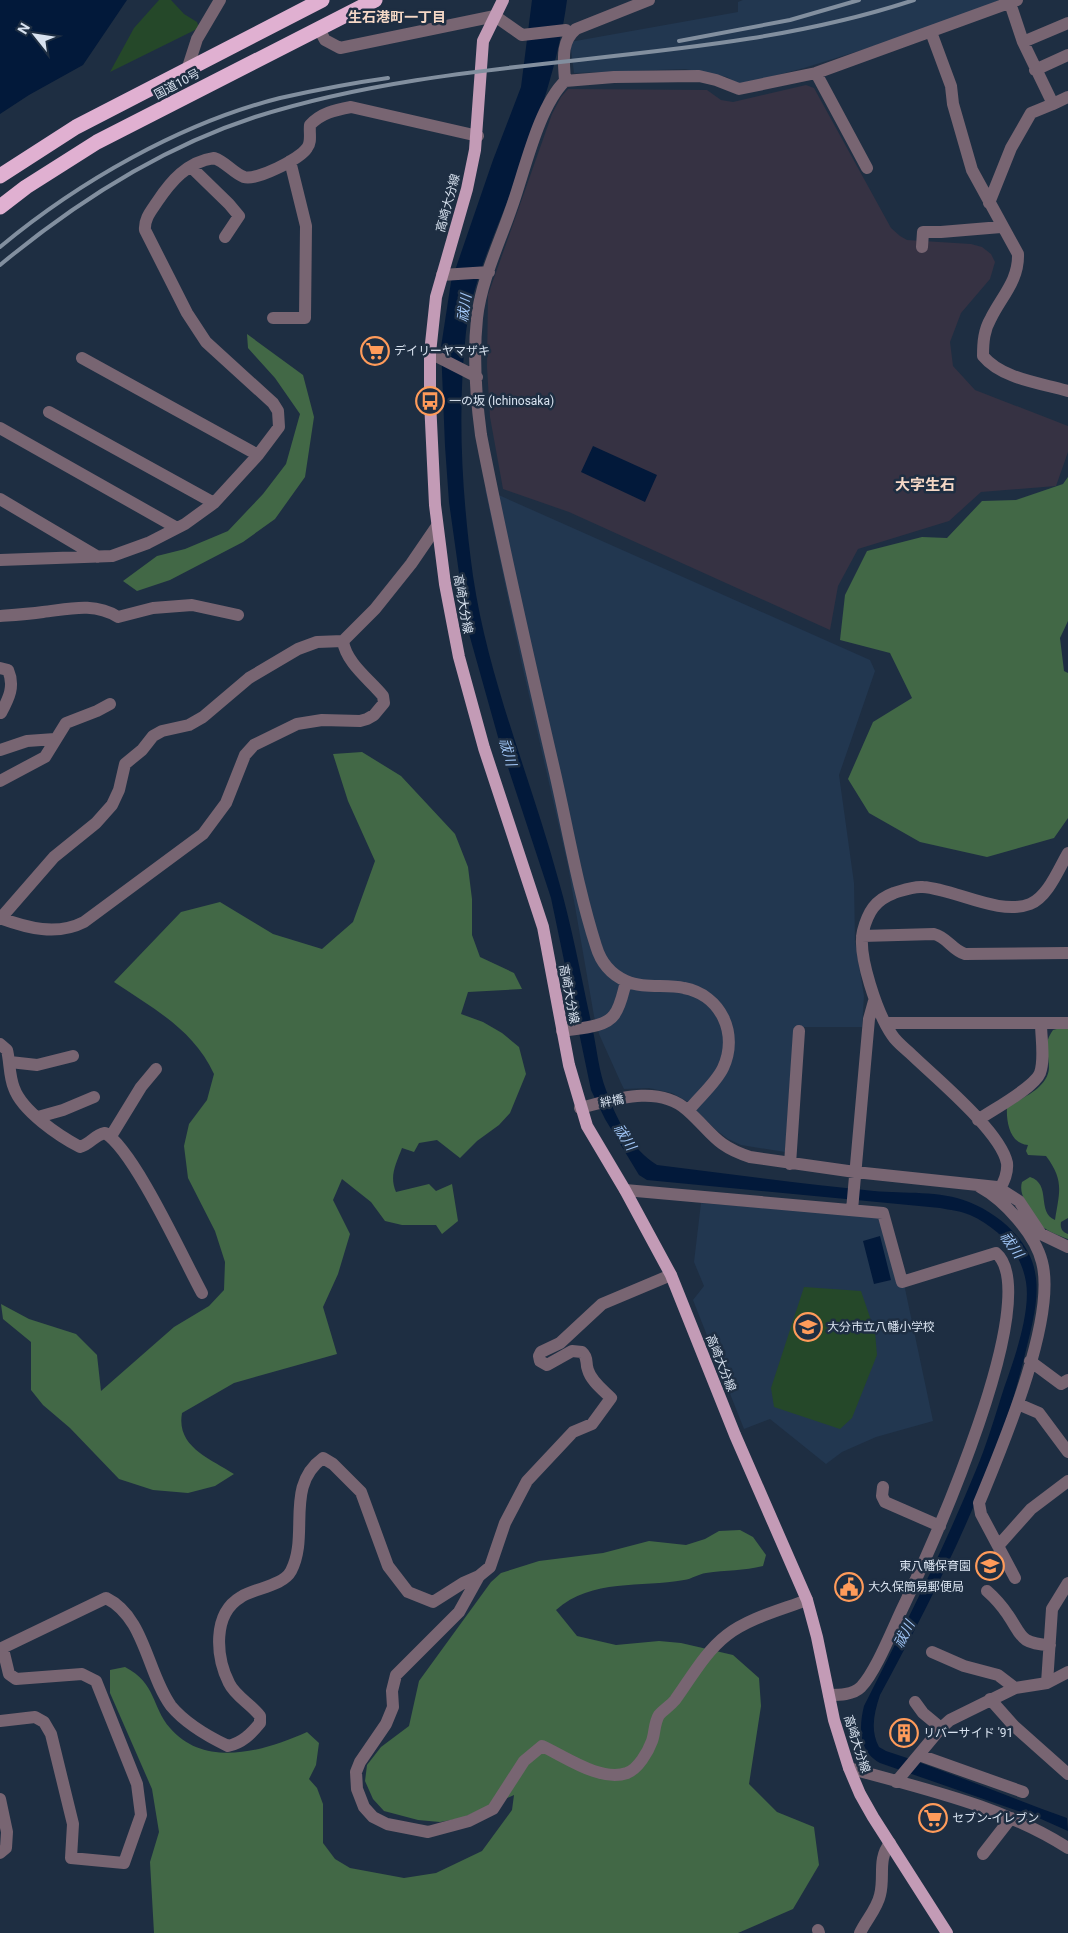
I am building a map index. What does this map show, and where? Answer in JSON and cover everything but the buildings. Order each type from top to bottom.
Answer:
[{"type":"highway","name":"国道10号","points":[[0,176],[76,127],[188,67],[322,0]]},
{"type":"highway","name":"国道10号","points":[[0,207],[26,187],[97,142],[375,0]]},
{"type":"main road","name":"高崎大分線","points":[[503,0],[483,41],[478,136],[446,274],[433,316],[434,356],[430,401],[437,526],[449,609],[459,657],[484,748],[543,928],[566,1030],[586,1106],[601,1152],[625,1190],[671,1275],[721,1402],[807,1600],[817,1637],[834,1720],[849,1768],[873,1817],[947,1933]]},
{"type":"street","points":[[188,67],[197,39],[220,0]]},
{"type":"street","points":[[320,28],[325,40],[340,48],[495,16],[522,35],[568,32],[649,0]]},
{"type":"street","points":[[688,1111],[722,1070],[726,1060],[729,1035],[721,1012],[711,1000],[688,988],[626,982],[601,961],[583,903],[484,450],[474,375],[477,318],[485,272],[545,112],[558,88],[565,81],[614,77],[699,76],[716,80],[739,90],[816,73],[1014,2],[1022,42],[1053,104]]},
{"type":"street","points":[[1022,42],[1068,23]]},
{"type":"street","points":[[565,81],[564,49],[568,32]]},
{"type":"street","points":[[931,32],[951,86],[953,104],[972,170],[1018,254],[1018,264],[1010,288],[990,319],[983,339],[983,356],[990,364],[1004,371],[1034,382],[1068,391]]},
{"type":"street","points":[[1035,70],[1068,55]]},
{"type":"street","points":[[816,73],[867,168]]},
{"type":"street","points":[[990,203],[1011,148],[1031,113],[1068,97]]},
{"type":"street","points":[[0,560],[98,557],[122,553],[148,543],[177,528],[214,503],[258,455],[279,427],[278,411],[273,403],[206,342],[186,313],[145,230],[147,217],[170,183],[191,167],[214,158],[244,177],[251,178],[290,162],[306,151],[310,144],[310,125],[315,119],[332,111],[351,107],[478,136]]},
{"type":"street","points":[[273,318],[305,318],[306,226],[298,187],[290,162]]},
{"type":"street","points":[[191,167],[230,204],[239,216],[225,237]]},
{"type":"street","points":[[922,247],[923,232],[1001,226]]},
{"type":"street","points":[[446,274],[485,272]]},
{"type":"street","points":[[434,356],[474,375]]},
{"type":"street","points":[[82,358],[258,455]]},
{"type":"street","points":[[49,412],[214,503]]},
{"type":"street","points":[[0,428],[177,528]]},
{"type":"street","points":[[0,499],[98,557]]},
{"type":"street","points":[[344,641],[344,646],[355,665],[383,696],[384,703],[374,715],[360,721],[332,719],[297,724],[254,745],[245,756],[226,803],[203,834],[84,922],[67,930],[57,931],[0,918],[54,857],[96,823],[112,805],[119,790],[125,764],[145,747],[152,736],[162,731],[189,725],[203,718],[249,678],[298,649],[317,642],[344,641],[375,609],[411,564],[437,526]]},
{"type":"street","points":[[0,616],[43,612],[74,606],[106,610],[118,617],[153,608],[192,605],[238,615]]},
{"type":"street","points":[[0,668],[8,670],[12,680],[9,699],[1,713]]},
{"type":"street","points":[[0,781],[45,757],[66,723],[110,704]]},
{"type":"street","points":[[0,750],[27,741],[55,739]]},
{"type":"street","points":[[1067,858],[1041,897],[1030,904],[1006,906],[955,896],[930,888],[916,887],[891,894],[878,901],[870,910],[862,936],[862,949],[874,1001],[893,1036],[978,1120],[1000,1148],[1006,1161],[1006,1174],[1000,1188],[1019,1201],[1041,1234],[1068,1247]]},
{"type":"street","points":[[862,936],[934,934],[941,936],[954,949],[965,954],[1068,953]]},
{"type":"street","points":[[566,1030],[601,1023],[614,1016],[626,982]]},
{"type":"street","points":[[852,1207],[869,1019],[874,1001]]},
{"type":"street","points":[[885,1023],[1068,1023]]},
{"type":"street","points":[[978,1120],[1032,1083],[1040,1074],[1042,1067],[1041,1023]]},
{"type":"street","points":[[790,1164],[799,1031]]},
{"type":"street","points":[[0,1044],[7,1050],[14,1090],[22,1102],[63,1138],[80,1147],[88,1145],[97,1134],[105,1132],[111,1136],[136,1170],[202,1293]]},
{"type":"street","points":[[10,1062],[37,1065],[73,1056]]},
{"type":"street","points":[[111,1136],[141,1087],[156,1069]]},
{"type":"street","points":[[38,1117],[63,1110],[94,1097]]},
{"type":"street","name":"絆橋","points":[[586,1106],[632,1097],[658,1097],[680,1105],[718,1142],[734,1152],[855,1175],[976,1184],[1000,1188]]},
{"type":"street","points":[[976,1184],[990,1192],[1012,1212],[1034,1245],[1042,1261],[1044,1302],[1030,1361],[1018,1404],[980,1502],[981,1514],[1015,1578]]},
{"type":"street","points":[[625,1190],[852,1207],[883,1213],[902,1282],[996,1253],[1003,1259],[1009,1289],[1000,1349],[992,1382],[940,1526],[888,1639],[864,1683],[853,1693],[829,1695]]},
{"type":"street","points":[[0,1721],[35,1717],[44,1722],[51,1734],[73,1824],[72,1858],[124,1863],[141,1815],[137,1784],[96,1681],[82,1674],[16,1679],[9,1674],[2,1649],[106,1598],[119,1604],[130,1621],[170,1704],[183,1718],[206,1736],[228,1746],[237,1744],[251,1734],[260,1723],[260,1716],[236,1693],[229,1683],[218,1639],[222,1623],[231,1607],[240,1597],[276,1582],[291,1572],[296,1552],[301,1489],[314,1465],[323,1458],[333,1464],[361,1492],[388,1566],[408,1592],[433,1602],[463,1583],[479,1576],[490,1567],[500,1544],[505,1523],[527,1482],[573,1432],[592,1424],[611,1398],[591,1377],[584,1354],[572,1351],[546,1365],[539,1358],[541,1352],[560,1343],[602,1304],[671,1275]]},
{"type":"street","points":[[1030,1361],[1060,1384],[1068,1380]]},
{"type":"street","points":[[1018,1404],[1039,1413],[1068,1452]]},
{"type":"street","points":[[998,1546],[1031,1509],[1068,1481]]},
{"type":"street","points":[[883,1487],[882,1496],[886,1502],[940,1526]]},
{"type":"street","points":[[479,1576],[459,1612],[396,1675],[392,1692],[393,1707],[386,1724],[360,1762],[356,1772],[357,1789],[364,1807],[373,1816],[387,1824],[428,1832],[469,1820],[493,1809],[524,1761],[542,1746],[596,1771],[613,1776],[629,1772],[640,1763],[652,1741],[657,1720],[661,1713],[674,1702],[699,1664],[727,1635],[752,1621],[807,1600]]},
{"type":"street","points":[[1047,1683],[1052,1609],[1068,1583]]},
{"type":"street","points":[[987,1590],[1010,1616],[1019,1635],[1038,1645],[1050,1645]]},
{"type":"street","points":[[932,1652],[964,1666],[998,1675],[1015,1688]]},
{"type":"street","points":[[899,1779],[941,1728],[950,1720],[1015,1688],[1047,1683],[1068,1672]]},
{"type":"street","points":[[990,1700],[1014,1726],[1068,1774]]},
{"type":"street","points":[[915,1702],[923,1713],[941,1728]]},
{"type":"street","points":[[916,1758],[1023,1792]]},
{"type":"street","points":[[849,1768],[899,1779],[1011,1818],[1041,1831],[1068,1848]]},
{"type":"street","points":[[0,1799],[7,1832],[6,1848],[0,1853]]},
{"type":"street","points":[[983,1854],[1011,1818]]},
{"type":"street","points":[[860,1933],[879,1900],[882,1888],[881,1862],[884,1851],[890,1843]]},
{"type":"shaded area","points":[[743,0],[1000,0],[913,34],[804,68],[739,85],[727,77],[685,69],[574,73],[570,42],[738,12],[738,2]]},
{"type":"shaded area","points":[[806,85],[814,88],[891,228],[907,240],[971,244],[982,247],[991,254],[995,262],[990,279],[961,313],[950,342],[953,366],[975,390],[1068,426],[1068,452],[1056,486],[981,492],[949,521],[858,549],[838,586],[830,630],[569,512],[503,489],[490,417],[487,367],[488,295],[552,114],[561,97],[568,89],[707,90],[721,100],[733,102]]},
{"type":"shaded area","points":[[485,489],[870,660],[875,671],[839,775],[854,883],[855,941],[864,996],[862,1027],[794,1027],[785,1152],[741,1145],[728,1139],[716,1130],[688,1102],[672,1093],[649,1088],[624,1089],[621,1083],[599,1034],[594,1016],[568,866],[521,660]]},
{"type":"shaded area","name":"大分市立八幡小学校","points":[[701,1203],[879,1217],[897,1285],[904,1284],[933,1421],[876,1437],[842,1452],[826,1464],[770,1419],[744,1429],[693,1300],[704,1286],[694,1262]]},
{"type":"green space","points":[[159,0],[171,0],[184,14],[197,22],[199,28],[110,72],[134,28]]},
{"type":"green space","points":[[247,334],[303,375],[314,417],[305,477],[275,519],[243,542],[170,580],[137,591],[123,581],[157,556],[185,549],[228,531],[263,494],[286,464],[300,414],[275,378],[248,348]]},
{"type":"green space","points":[[1068,477],[1068,621],[1060,638],[1064,671],[1068,673],[1068,818],[1054,838],[987,857],[920,842],[869,813],[848,779],[873,722],[912,698],[890,653],[840,640],[845,595],[867,551],[922,537],[947,538],[982,501],[1016,500],[1063,484]]},
{"type":"green space","points":[[362,752],[401,776],[455,834],[468,867],[472,899],[472,935],[480,957],[514,973],[522,989],[468,992],[461,1014],[483,1022],[502,1033],[519,1047],[526,1074],[510,1113],[499,1125],[477,1141],[460,1158],[437,1140],[419,1143],[414,1152],[402,1148],[393,1175],[396,1192],[429,1184],[436,1191],[452,1184],[458,1221],[442,1234],[436,1225],[402,1225],[385,1221],[371,1202],[342,1179],[333,1200],[350,1234],[338,1274],[323,1307],[337,1354],[234,1383],[182,1413],[184,1435],[189,1443],[205,1457],[234,1474],[215,1486],[188,1493],[153,1490],[119,1479],[70,1428],[43,1405],[31,1390],[31,1342],[3,1319],[1,1304],[29,1319],[76,1334],[97,1355],[101,1391],[174,1327],[209,1306],[224,1290],[225,1262],[215,1231],[188,1178],[184,1146],[189,1124],[207,1100],[214,1074],[195,1044],[184,1032],[158,1011],[114,982],[181,912],[220,902],[273,934],[322,949],[353,922],[375,861],[348,801],[333,754]]},
{"type":"green space","points":[[1068,1026],[1068,1218],[1061,1222],[1061,1228],[1068,1234],[1068,1239],[1047,1230],[1032,1216],[1022,1194],[1022,1182],[1030,1177],[1037,1181],[1043,1192],[1046,1211],[1055,1220],[1059,1194],[1058,1180],[1046,1156],[1028,1155],[1026,1151],[1028,1145],[1017,1141],[1013,1136],[1008,1125],[1007,1107],[1033,1092],[1044,1081],[1048,1075],[1049,1068],[1048,1040],[1053,1030]]},
{"type":"green space","points":[[804,1287],[861,1291],[875,1332],[877,1355],[852,1418],[840,1429],[774,1407],[771,1388]]},
{"type":"green space","points":[[740,1530],[753,1537],[766,1555],[763,1566],[700,1574],[684,1580],[601,1589],[585,1593],[570,1600],[556,1610],[577,1636],[616,1645],[659,1641],[681,1643],[733,1655],[759,1678],[761,1706],[749,1784],[777,1812],[814,1827],[819,1865],[793,1909],[738,1933],[154,1933],[150,1862],[159,1832],[152,1789],[110,1693],[110,1670],[125,1667],[143,1681],[159,1712],[170,1728],[184,1741],[200,1749],[218,1752],[254,1750],[307,1732],[319,1743],[316,1765],[309,1779],[317,1788],[323,1804],[323,1843],[335,1859],[350,1868],[404,1878],[436,1873],[482,1851],[512,1810],[514,1795],[462,1818],[440,1822],[418,1820],[384,1811],[373,1799],[365,1781],[367,1765],[381,1747],[409,1726],[419,1681],[491,1582],[501,1573],[539,1561],[603,1553],[649,1541],[686,1545],[705,1539],[719,1531]]},
{"type":"water","points":[[0,0],[127,0],[83,65],[29,95],[0,114]]},
{"type":"water","name":"祓川","points":[[532,0],[567,0],[559,45],[540,111],[480,272],[469,312],[463,362],[461,424],[466,516],[473,576],[489,654],[564,900],[604,1083],[620,1122],[632,1142],[657,1165],[819,1185],[874,1191],[934,1194],[958,1198],[980,1207],[1001,1221],[1026,1249],[1032,1260],[1035,1272],[1037,1291],[1035,1311],[1014,1395],[1000,1440],[965,1527],[945,1570],[880,1695],[874,1728],[879,1747],[886,1751],[1067,1818],[1068,1831],[1041,1819],[880,1763],[868,1752],[864,1745],[861,1730],[864,1706],[936,1560],[976,1470],[1021,1336],[1026,1307],[1026,1282],[1019,1260],[1013,1250],[989,1226],[963,1212],[940,1208],[647,1180],[639,1175],[605,1119],[591,1090],[551,898],[498,737],[466,623],[449,502],[445,446],[441,347],[451,282],[493,160],[521,87]]},
{"type":"water","points":[[593,446],[657,475],[645,502],[581,472]]},
{"type":"water","points":[[880,1236],[891,1280],[874,1284],[863,1241]]},
{"type":"railway","points":[[679,41],[790,20],[859,0]]},
{"type":"railway","points":[[0,265],[59,220],[120,179],[186,144],[255,117],[336,95],[418,80],[752,38],[834,22],[914,0]]},
{"type":"railway","points":[[0,247],[30,223],[97,178],[168,139],[243,109],[280,98],[388,78]]},
{"type":"place","name":"デイリーヤマザキ","points":[[375,351]]},
{"type":"place","name":"一の坂 (Ichinosaka)","points":[[430,401]]},
{"type":"place","name":"大分市立八幡小学校","points":[[808,1327]]},
{"type":"place","name":"東八幡保育園","points":[[990,1566]]},
{"type":"place","name":"大久保簡易郵便局","points":[[849,1587]]},
{"type":"place","name":"リバーサイド '91","points":[[904,1733]]},
{"type":"place","name":"セブン-イレブン","points":[[933,1818]]},
{"type":"district","name":"生石港町一丁目","points":[[397,17]]},
{"type":"district","name":"大字生石","points":[[925,485]]}]
